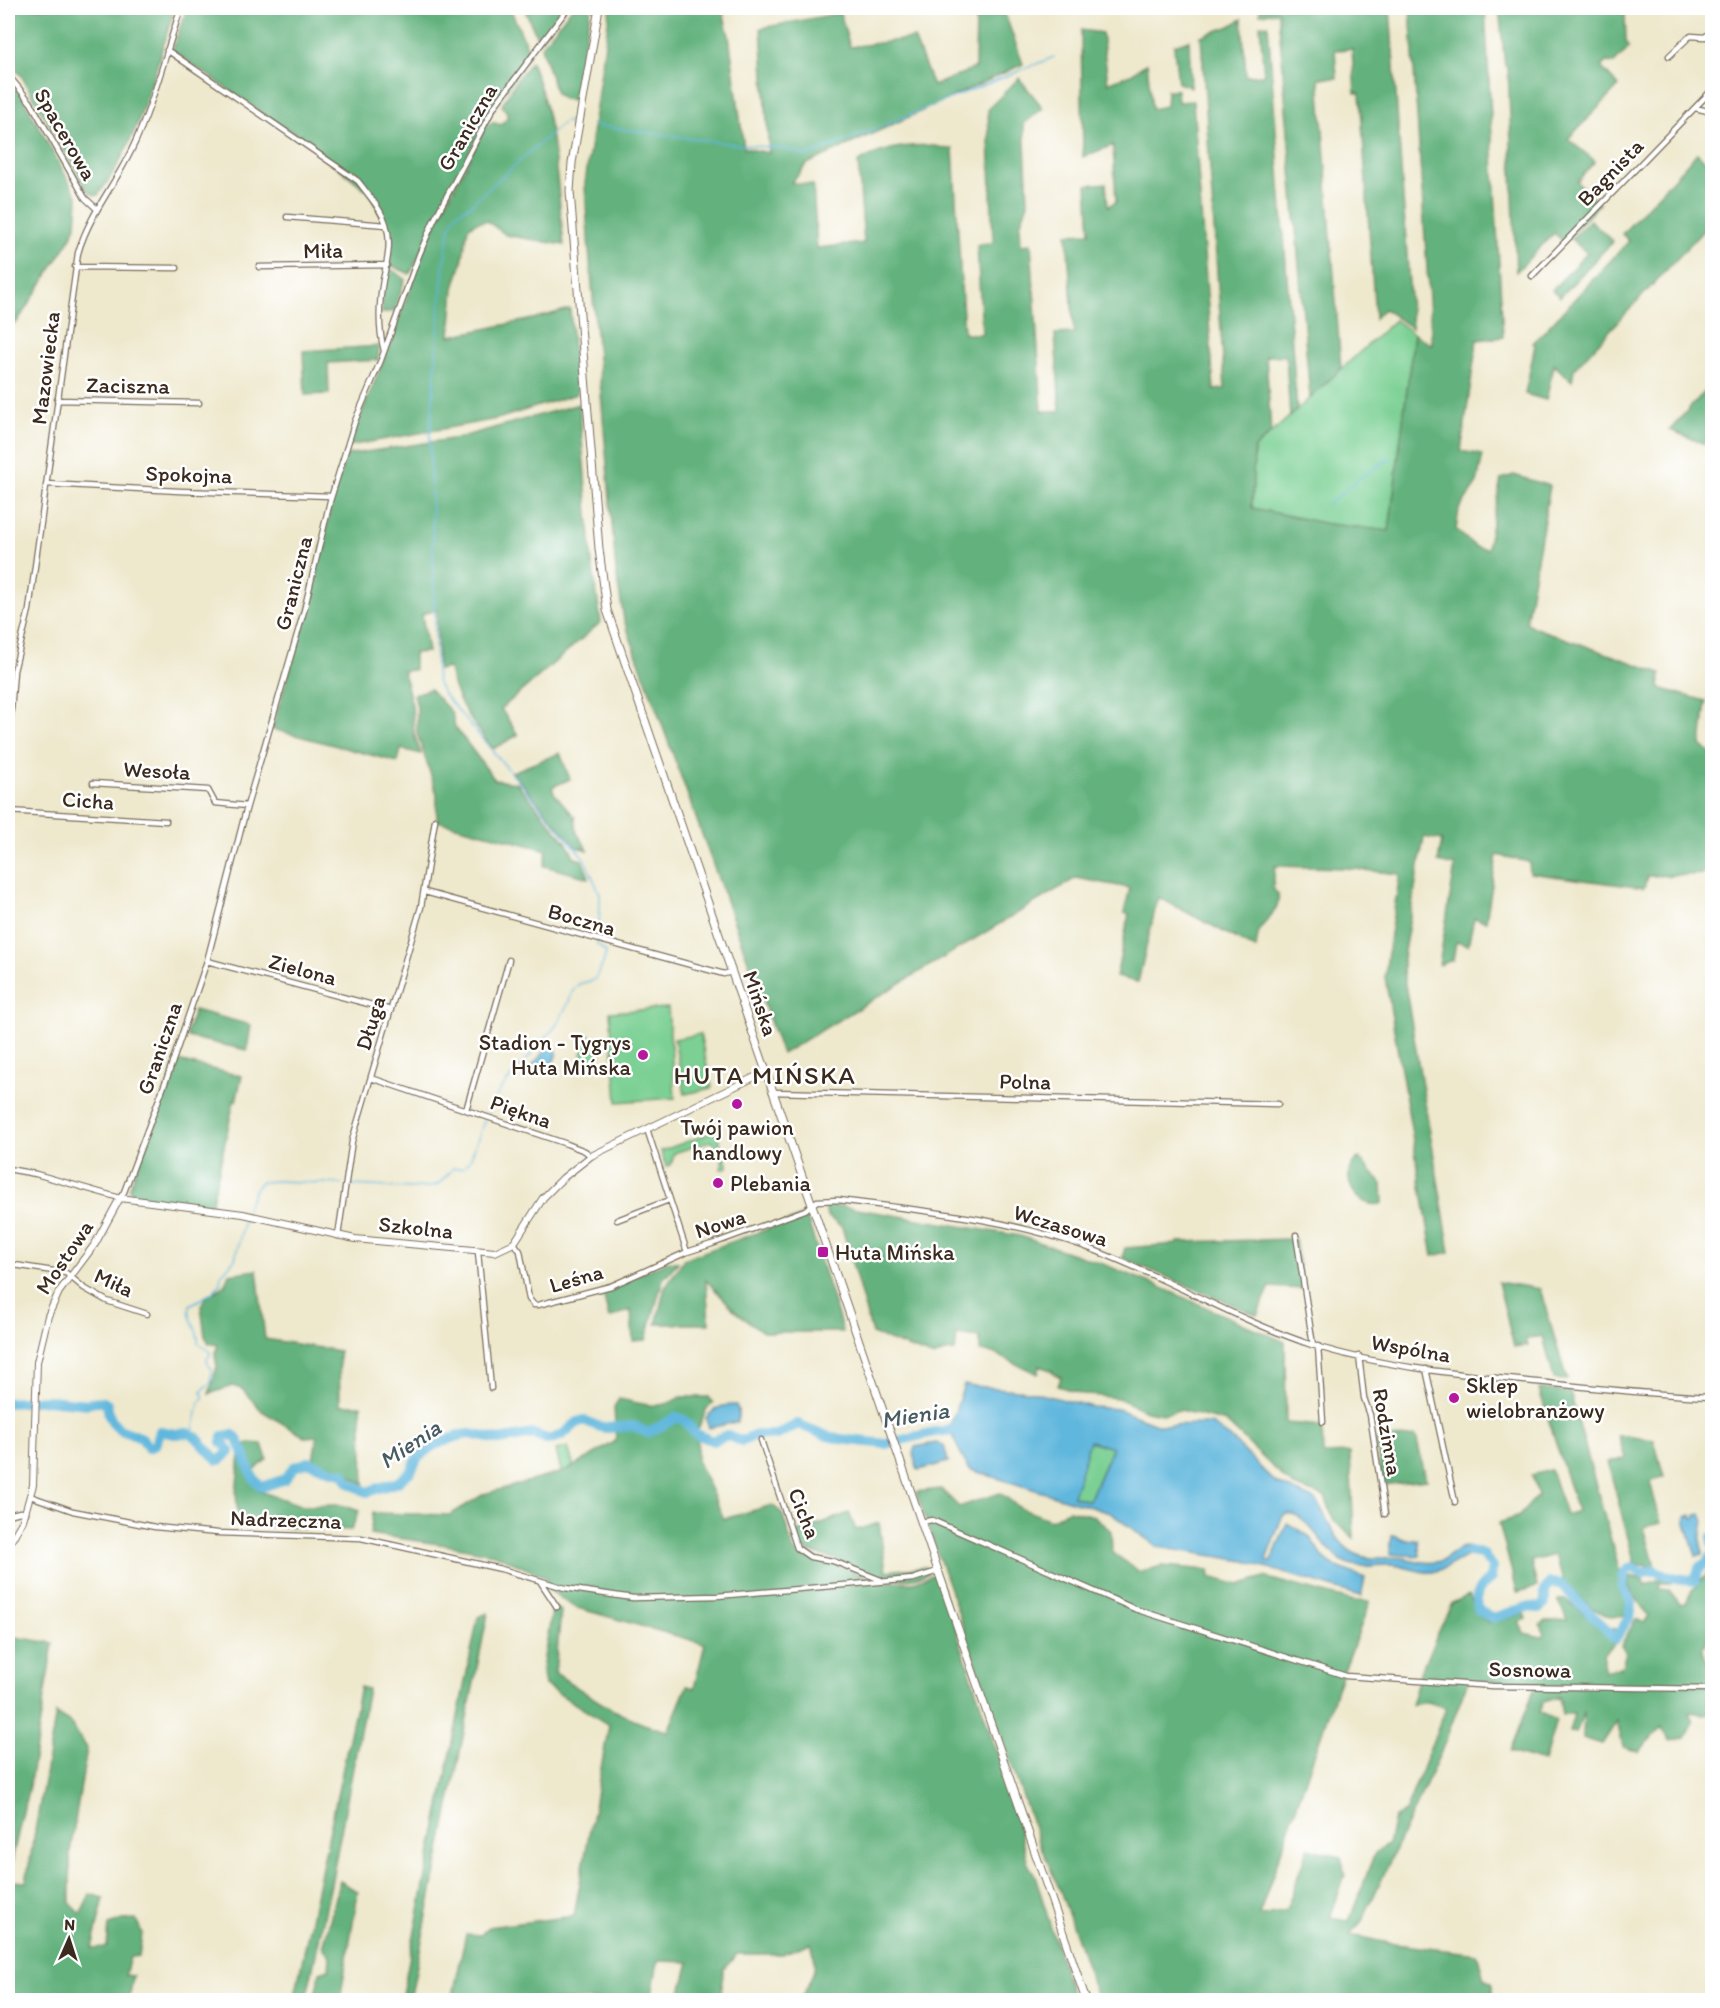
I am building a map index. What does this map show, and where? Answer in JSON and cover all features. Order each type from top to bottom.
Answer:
[{"type":"main road","name":"Mińska","points":[[599,8],[572,163],[570,191],[602,581],[615,635],[1086,2001]]},
{"type":"street","name":"Mazowiecka","points":[[8,752],[14,671],[29,610],[75,267],[81,242],[141,129],[181,8]]},
{"type":"street","name":"Graniczna","points":[[120,1198],[168,1075],[207,961],[247,806],[304,611],[331,496],[355,421],[434,220],[494,107],[568,8]]},
{"type":"street","points":[[1669,56],[1691,36],[1705,37],[1713,31]]},
{"type":"street","points":[[166,50],[358,181],[386,225],[389,245],[380,332],[384,352]]},
{"type":"street","name":"Spacerowa","points":[[8,75],[32,103],[85,198],[97,209]]},
{"type":"street","name":"Bagnista","points":[[1532,276],[1713,90]]},
{"type":"street","points":[[1695,108],[1713,112]]},
{"type":"street","points":[[287,217],[386,225]]},
{"type":"street","name":"Miła","points":[[259,267],[387,265]]},
{"type":"street","points":[[75,267],[177,268]]},
{"type":"street","name":"Zaciszna","points":[[57,400],[199,403]]},
{"type":"street","name":"Spokojna","points":[[47,484],[331,496]]},
{"type":"street","name":"Wesoła","points":[[93,783],[208,790],[215,803],[247,806]]},
{"type":"street","name":"Cicha","points":[[8,811],[166,821]]},
{"type":"street","name":"Długa","points":[[338,1236],[352,1141],[425,892],[435,820]]},
{"type":"street","name":"Boczna","points":[[425,892],[724,974],[731,972]]},
{"type":"street","points":[[466,1110],[509,960]]},
{"type":"street","name":"Zielona","points":[[207,961],[391,1010]]},
{"type":"street","points":[[514,1243],[543,1198],[563,1178],[591,1156],[765,1072]]},
{"type":"street","name":"Piękna","points":[[371,1078],[567,1144],[591,1156]]},
{"type":"street","name":"Polna","points":[[772,1092],[1278,1104]]},
{"type":"street","name":"Nowa","points":[[647,1129],[687,1252],[765,1226],[810,1209],[813,1205]]},
{"type":"street","name":"Szkolna","points":[[8,1169],[36,1174],[120,1198],[243,1214],[338,1236],[478,1252],[499,1251],[514,1243]]},
{"type":"street","name":"Mostowa","points":[[8,1546],[26,1513],[34,1478],[38,1362],[46,1323],[59,1292],[99,1237],[120,1198]]},
{"type":"street","name":"Nowa","points":[[617,1220],[669,1200]]},
{"type":"street","name":"Wczasowa","points":[[813,1205],[822,1200],[838,1200],[958,1215],[1032,1230],[1086,1247],[1286,1335]]},
{"type":"street","points":[[1296,1235],[1315,1345],[1323,1422]]},
{"type":"street","name":"Leśna","points":[[514,1243],[520,1251],[529,1299],[534,1305],[611,1286],[687,1252]]},
{"type":"street","points":[[478,1252],[491,1388]]},
{"type":"street","points":[[8,1264],[60,1271],[69,1276]]},
{"type":"street","name":"Miła","points":[[69,1276],[107,1301],[147,1314]]},
{"type":"street","name":"Wspólna","points":[[1286,1335],[1359,1356],[1426,1369],[1597,1389],[1713,1397]]},
{"type":"street","name":"Rodzinna","points":[[1359,1356],[1364,1398],[1370,1414],[1384,1514]]},
{"type":"street","points":[[1426,1369],[1455,1502]]},
{"type":"street","name":"Cicha","points":[[761,1440],[797,1548],[810,1557],[833,1561],[881,1580]]},
{"type":"street","name":"Nadrzeczna","points":[[30,1496],[73,1511],[154,1527],[218,1533],[361,1538],[501,1569],[540,1581],[610,1595],[668,1598],[717,1596],[913,1579],[938,1571]]},
{"type":"street","points":[[8,1515],[26,1513]]},
{"type":"street","name":"Sosnowa","points":[[921,1522],[932,1520],[1135,1610],[1346,1676],[1492,1686],[1713,1689]]},
{"type":"street","points":[[540,1581],[557,1607]]},
{"type":"green space","points":[[8,8],[175,8],[135,129],[113,174],[98,195],[86,189],[21,75],[8,63]]},
{"type":"green space","points":[[187,8],[510,8],[530,54],[482,126],[410,274],[390,265],[390,232],[370,193],[295,133],[282,127],[172,50]]},
{"type":"green space","points":[[524,8],[565,8],[539,42]]},
{"type":"green space","points":[[572,8],[591,8],[573,100],[563,99],[556,93],[541,47]]},
{"type":"green space","points":[[610,8],[722,8],[729,36],[744,148],[769,153],[761,28],[840,13],[850,47],[914,38],[933,86],[975,68],[976,16],[1005,14],[1023,64],[807,164],[791,183],[813,185],[817,248],[864,243],[858,162],[885,151],[905,147],[934,146],[953,149],[964,334],[982,334],[977,245],[993,243],[988,109],[1019,78],[1043,108],[1024,124],[1028,203],[1020,225],[1021,245],[1031,244],[1042,411],[1060,411],[1055,334],[1074,333],[1067,234],[1090,233],[1087,185],[1106,183],[1108,206],[1116,202],[1113,145],[1083,157],[1081,30],[1102,33],[1108,83],[1131,74],[1147,63],[1152,109],[1166,106],[1167,90],[1177,90],[1178,102],[1193,101],[1214,390],[1225,389],[1201,36],[1228,27],[1242,19],[1246,76],[1264,75],[1260,25],[1268,25],[1297,410],[1290,417],[1286,356],[1266,356],[1271,433],[1254,449],[1252,508],[1328,524],[1389,531],[1414,334],[1432,345],[1410,8],[1485,8],[1503,337],[1477,340],[1461,451],[1483,455],[1477,483],[1459,509],[1456,530],[1476,547],[1487,549],[1501,479],[1514,475],[1550,486],[1526,622],[1533,627],[1661,673],[1659,688],[1706,701],[1701,745],[1712,755],[1712,874],[1647,876],[1644,888],[1530,873],[1529,862],[1497,855],[1486,921],[1474,918],[1468,945],[1456,942],[1453,960],[1439,965],[1455,866],[1438,862],[1442,840],[1424,837],[1403,957],[1403,972],[1450,1252],[1433,1256],[1385,977],[1400,874],[1345,868],[1275,866],[1273,889],[1278,894],[1278,904],[1260,929],[1256,949],[1158,897],[1138,982],[1116,977],[1129,914],[1124,913],[1130,888],[1076,878],[782,1054],[624,620],[616,572],[585,184]]},
{"type":"green space","points":[[1260,8],[1390,8],[1412,328],[1384,309],[1375,318],[1360,93],[1355,93],[1352,49],[1335,50],[1337,78],[1319,78],[1341,369],[1310,398],[1278,12],[1260,14]]},
{"type":"green space","points":[[1499,8],[1641,8],[1625,12],[1626,41],[1629,48],[1614,63],[1606,62],[1601,67],[1619,86],[1568,139],[1595,161],[1577,182],[1599,204],[1564,242],[1554,233],[1516,272],[1508,67],[1505,66]]},
{"type":"green space","points":[[1189,40],[1191,87],[1178,83],[1174,47],[1174,45]]},
{"type":"green space","points":[[531,62],[539,83],[550,128],[564,245],[506,235],[487,221],[477,222],[468,228],[462,262],[454,288],[450,336],[570,309],[577,394],[497,419],[348,446],[384,359],[428,240],[486,126],[492,122],[501,125],[507,118],[503,103]]},
{"type":"green space","points":[[8,81],[21,95],[78,198],[76,226],[68,243],[17,322],[8,326]]},
{"type":"green space","points":[[1697,153],[1712,168],[1712,221],[1574,369],[1572,381],[1554,365],[1546,400],[1525,394],[1535,345],[1533,343],[1629,241],[1622,234]]},
{"type":"green space","points":[[1590,220],[1613,241],[1560,297],[1552,290],[1587,253],[1571,239]]},
{"type":"green space","points":[[389,268],[405,279],[394,311],[382,313],[384,288]]},
{"type":"green space","points":[[1395,320],[1414,334],[1389,531],[1328,524],[1252,508],[1254,449]]},
{"type":"green space","points":[[379,346],[378,360],[328,363],[329,394],[305,395],[303,351]]},
{"type":"green space","points":[[1712,383],[1712,447],[1670,430]]},
{"type":"green space","points":[[579,404],[592,562],[601,622],[501,709],[518,735],[493,749],[460,701],[449,668],[438,670],[437,610],[422,614],[428,652],[414,653],[414,670],[403,671],[412,705],[414,734],[421,754],[401,749],[398,762],[272,729],[308,609],[333,498],[346,455],[458,438]]},
{"type":"green space","points":[[430,689],[452,713],[455,727],[495,780],[517,783],[566,842],[575,858],[582,860],[589,878],[544,866],[547,850],[437,821],[437,794],[417,733],[417,707],[414,694]]},
{"type":"green space","points":[[560,753],[570,779],[552,787],[554,793],[575,817],[577,833],[588,850],[576,847],[512,772]]},
{"type":"green space","name":"Stadion - Tygrys Huta Mińska","points":[[668,1008],[675,1098],[617,1102],[610,1012]]},
{"type":"green space","points":[[194,1010],[251,1025],[247,1050],[188,1037],[187,1033]]},
{"type":"green space","points":[[700,1034],[712,1088],[685,1094],[674,1039]]},
{"type":"green space","points":[[588,1036],[604,1042],[595,1069],[579,1064]]},
{"type":"green space","points":[[178,1061],[242,1076],[236,1101],[234,1101],[211,1206],[134,1196],[129,1189]]},
{"type":"green space","points":[[716,1131],[728,1167],[721,1169],[720,1154],[711,1141],[674,1153],[671,1165],[666,1167],[661,1151]]},
{"type":"green space","points":[[1359,1158],[1382,1184],[1383,1203],[1374,1205],[1365,1202],[1352,1190],[1349,1172],[1352,1164]]},
{"type":"green space","points":[[839,1206],[1020,1236],[1103,1264],[1153,1284],[1285,1342],[1286,1423],[1322,1426],[1323,1454],[1350,1453],[1354,1538],[1334,1521],[1325,1497],[1294,1486],[1286,1480],[1226,1422],[1180,1410],[1162,1414],[1146,1411],[1118,1398],[1082,1394],[1058,1386],[1061,1377],[1052,1373],[1053,1371],[1040,1366],[1038,1374],[993,1353],[980,1351],[980,1338],[957,1335],[955,1351],[944,1352],[934,1357],[872,1334],[842,1227],[827,1216],[825,1207]]},
{"type":"green space","points":[[803,1216],[807,1218],[843,1332],[763,1332],[737,1313],[706,1280],[709,1324],[656,1324],[665,1287],[684,1259]]},
{"type":"green space","points":[[1295,1239],[1302,1289],[1270,1287],[1257,1315],[1122,1258],[1125,1248],[1177,1244],[1178,1242]]},
{"type":"green space","points":[[669,1261],[678,1262],[663,1279],[646,1340],[633,1341],[631,1310],[609,1318],[602,1290]]},
{"type":"green space","points":[[257,1270],[265,1339],[339,1351],[340,1405],[361,1405],[364,1484],[345,1472],[313,1461],[317,1436],[305,1437],[262,1411],[242,1389],[232,1386],[209,1394],[217,1367],[215,1354],[218,1345],[209,1343],[205,1336],[201,1306],[206,1297],[224,1286],[229,1274]]},
{"type":"green space","points":[[1498,1282],[1540,1289],[1567,1380],[1554,1379],[1543,1336],[1526,1339],[1528,1345],[1514,1347]]},
{"type":"green space","points":[[1539,1389],[1570,1392],[1621,1576],[1620,1590],[1627,1600],[1628,1615],[1610,1617],[1592,1608],[1564,1583],[1555,1555],[1531,1561],[1537,1587],[1517,1592],[1499,1523],[1519,1516],[1538,1495],[1532,1475],[1551,1470],[1566,1515],[1577,1511]]},
{"type":"green space","points":[[680,1397],[709,1397],[713,1403],[706,1410],[698,1429],[697,1460],[724,1519],[772,1505],[782,1513],[794,1551],[805,1558],[832,1563],[880,1582],[914,1582],[937,1573],[1009,1789],[1028,1864],[1035,1875],[1073,2000],[800,2000],[813,1973],[815,1960],[811,1943],[782,1954],[737,1954],[723,1970],[721,2000],[679,2000],[689,1962],[658,1961],[651,2000],[452,2000],[466,1934],[481,1935],[488,1927],[574,1916],[609,1725],[545,1685],[542,1669],[553,1606],[561,1611],[555,1673],[609,1708],[638,1722],[668,1731],[687,1686],[694,1688],[705,1644],[574,1607],[548,1589],[545,1577],[494,1554],[370,1534],[373,1513],[450,1515],[484,1494],[566,1471],[616,1441],[614,1407],[619,1399],[657,1405],[672,1402]]},
{"type":"green space","points":[[1618,1435],[1654,1440],[1664,1477],[1650,1482],[1661,1523],[1644,1527],[1655,1567],[1635,1564],[1608,1463],[1625,1458]]},
{"type":"green space","points":[[1416,1436],[1426,1480],[1382,1485],[1376,1440]]},
{"type":"green space","points":[[1089,1441],[1112,1447],[1089,1501],[1073,1496]]},
{"type":"green space","points":[[249,1443],[262,1444],[267,1459],[251,1474],[259,1491],[303,1506],[341,1505],[359,1511],[351,1530],[234,1524],[238,1515],[236,1493],[241,1446]]},
{"type":"green space","points":[[568,1447],[575,1471],[562,1475],[556,1450]]},
{"type":"green space","points":[[941,1489],[959,1507],[1000,1493],[1022,1509],[1051,1520],[1069,1510],[1094,1516],[1111,1531],[1112,1552],[1140,1572],[1162,1566],[1209,1570],[1210,1577],[1239,1585],[1264,1577],[1354,1601],[1370,1602],[1337,1689],[1259,1915],[1264,1916],[1286,1910],[1308,1848],[1341,1857],[1345,1875],[1330,1918],[1349,1921],[1375,1853],[1388,1844],[1394,1818],[1405,1812],[1446,1708],[1428,1702],[1411,1705],[1421,1670],[1452,1603],[1469,1595],[1479,1616],[1490,1623],[1525,1613],[1527,1619],[1519,1622],[1524,1633],[1541,1637],[1545,1635],[1541,1625],[1546,1621],[1567,1620],[1558,1600],[1567,1600],[1600,1627],[1616,1629],[1616,1642],[1604,1654],[1604,1672],[1622,1667],[1626,1652],[1621,1646],[1636,1619],[1644,1623],[1649,1617],[1628,1586],[1630,1576],[1643,1579],[1645,1585],[1673,1574],[1671,1583],[1660,1583],[1659,1589],[1669,1590],[1680,1604],[1686,1603],[1692,1590],[1712,1568],[1712,1630],[1702,1649],[1707,1661],[1712,1663],[1712,1715],[1689,1712],[1693,1722],[1685,1738],[1670,1740],[1661,1727],[1639,1752],[1623,1747],[1617,1721],[1602,1744],[1583,1738],[1584,1712],[1576,1733],[1569,1732],[1574,1714],[1562,1714],[1559,1697],[1543,1702],[1539,1712],[1556,1720],[1544,1762],[1510,1752],[1537,1682],[1468,1681],[1441,1752],[1361,1923],[1350,1935],[1395,1944],[1477,1954],[1484,1979],[1492,1983],[1492,1995],[1487,2000],[1098,2000],[1061,1893],[1038,1840],[916,1492]]},
{"type":"green space","points":[[849,1513],[856,1530],[879,1523],[886,1571],[926,1567],[928,1573],[903,1579],[891,1579],[800,1547],[795,1533]]},
{"type":"green space","points":[[488,1613],[410,2000],[401,2000],[478,1617]]},
{"type":"green space","points":[[8,1636],[53,1643],[31,1777],[13,1855],[11,1881],[26,1882],[56,1713],[71,1724],[87,1748],[70,1852],[70,1903],[81,1914],[90,1894],[104,1898],[92,1948],[107,1947],[109,1925],[122,1920],[136,1919],[142,1933],[139,1956],[130,1957],[125,1975],[133,1976],[130,1994],[125,2000],[8,2000]]},
{"type":"green space","points":[[360,1687],[368,1689],[331,1884],[306,2000],[294,2000]]},
{"type":"green space","points":[[340,1881],[358,1892],[340,2000],[314,2000],[320,1972],[329,1969],[330,1956],[323,1947]]},
{"type":"water","points":[[549,1046],[555,1047],[557,1053],[550,1071],[533,1069],[532,1066]]},
{"type":"water","points":[[964,1385],[1028,1391],[1093,1407],[1118,1409],[1159,1425],[1211,1424],[1230,1437],[1275,1482],[1317,1501],[1338,1538],[1352,1552],[1372,1558],[1400,1557],[1430,1563],[1445,1559],[1463,1547],[1486,1553],[1477,1557],[1472,1554],[1433,1572],[1392,1565],[1348,1564],[1335,1556],[1301,1519],[1286,1514],[1282,1517],[1266,1560],[1271,1562],[1287,1523],[1309,1536],[1323,1557],[1332,1565],[1365,1578],[1361,1596],[1245,1561],[1158,1547],[1110,1513],[971,1470],[958,1448],[950,1426]],"holes":[[[1090,1441],[1112,1448],[1089,1501],[1073,1496]]]},
{"type":"water","points":[[736,1405],[738,1422],[709,1428],[706,1418],[713,1411],[719,1407]]},
{"type":"water","points":[[936,1443],[944,1445],[948,1462],[918,1470],[913,1454],[915,1447]]},
{"type":"water","points":[[1701,1514],[1704,1522],[1700,1540],[1703,1554],[1696,1556],[1685,1519]]},
{"type":"water","points":[[1394,1535],[1406,1540],[1418,1540],[1420,1556],[1390,1554]]},
{"type":"waterway","points":[[592,125],[775,148],[807,156],[1054,57]]},
{"type":"waterway","points":[[574,121],[564,122],[470,205],[458,212],[450,226],[443,271],[430,435],[436,670],[437,681],[443,693],[584,858],[600,894],[599,935]]},
{"type":"waterway","points":[[1327,505],[1365,474],[1391,458]]},
{"type":"waterway","points":[[488,1112],[500,1090],[555,1027],[573,990],[579,984],[594,980],[603,964],[606,952],[596,943]]},
{"type":"waterway","points":[[350,1185],[413,1188],[439,1184],[453,1168],[462,1168],[470,1160],[485,1119]]},
{"type":"waterway","points":[[246,1209],[255,1189],[261,1182],[342,1184]]},
{"type":"waterway","points":[[192,1435],[199,1403],[203,1398],[202,1391],[211,1382],[212,1369],[208,1365],[207,1358],[210,1352],[198,1343],[197,1332],[190,1316],[190,1305],[212,1293],[220,1284],[221,1275],[235,1259],[244,1220]]},
{"type":"waterway","name":"Mienia","points":[[8,1403],[47,1400],[88,1404],[95,1401],[102,1402],[107,1404],[113,1423],[119,1429],[142,1438],[148,1448],[155,1445],[160,1431],[175,1434],[189,1433],[196,1437],[217,1460],[220,1460],[230,1451],[222,1442],[223,1436],[233,1435],[241,1447],[252,1476],[262,1487],[285,1479],[294,1467],[309,1462],[343,1473],[349,1483],[367,1492],[398,1482],[411,1471],[418,1457],[434,1445],[461,1435],[470,1434],[499,1440],[533,1434],[549,1440],[562,1435],[584,1420],[607,1428],[634,1426],[648,1433],[677,1417],[684,1420],[696,1434],[713,1441],[727,1435],[742,1441],[756,1435],[777,1435],[798,1424],[840,1439],[886,1444],[934,1432],[964,1429]]},
{"type":"waterway","points":[[1712,1537],[1712,1543]]},
{"type":"waterway","points":[[1469,1552],[1483,1554],[1492,1567],[1491,1578],[1478,1592],[1479,1611],[1493,1618],[1527,1607],[1539,1608],[1545,1603],[1545,1590],[1550,1583],[1561,1584],[1615,1639],[1629,1618],[1631,1602],[1623,1588],[1624,1573],[1632,1567],[1642,1573],[1654,1570],[1670,1577],[1695,1581],[1699,1568],[1712,1556]]},
{"type":"place","name":"Stadion - Tygrys Huta Mińska","points":[[643,1055]]},
{"type":"place","name":"Twój pawion handlowy","points":[[737,1104]]},
{"type":"place","name":"Plebania","points":[[718,1183]]},
{"type":"place","name":"Huta Mińska","points":[[823,1252]]},
{"type":"place","name":"Sklep wielobranżowy","points":[[1454,1398]]},
{"type":"district","name":"HUTA MIŃSKA","points":[[765,1075]]}]
